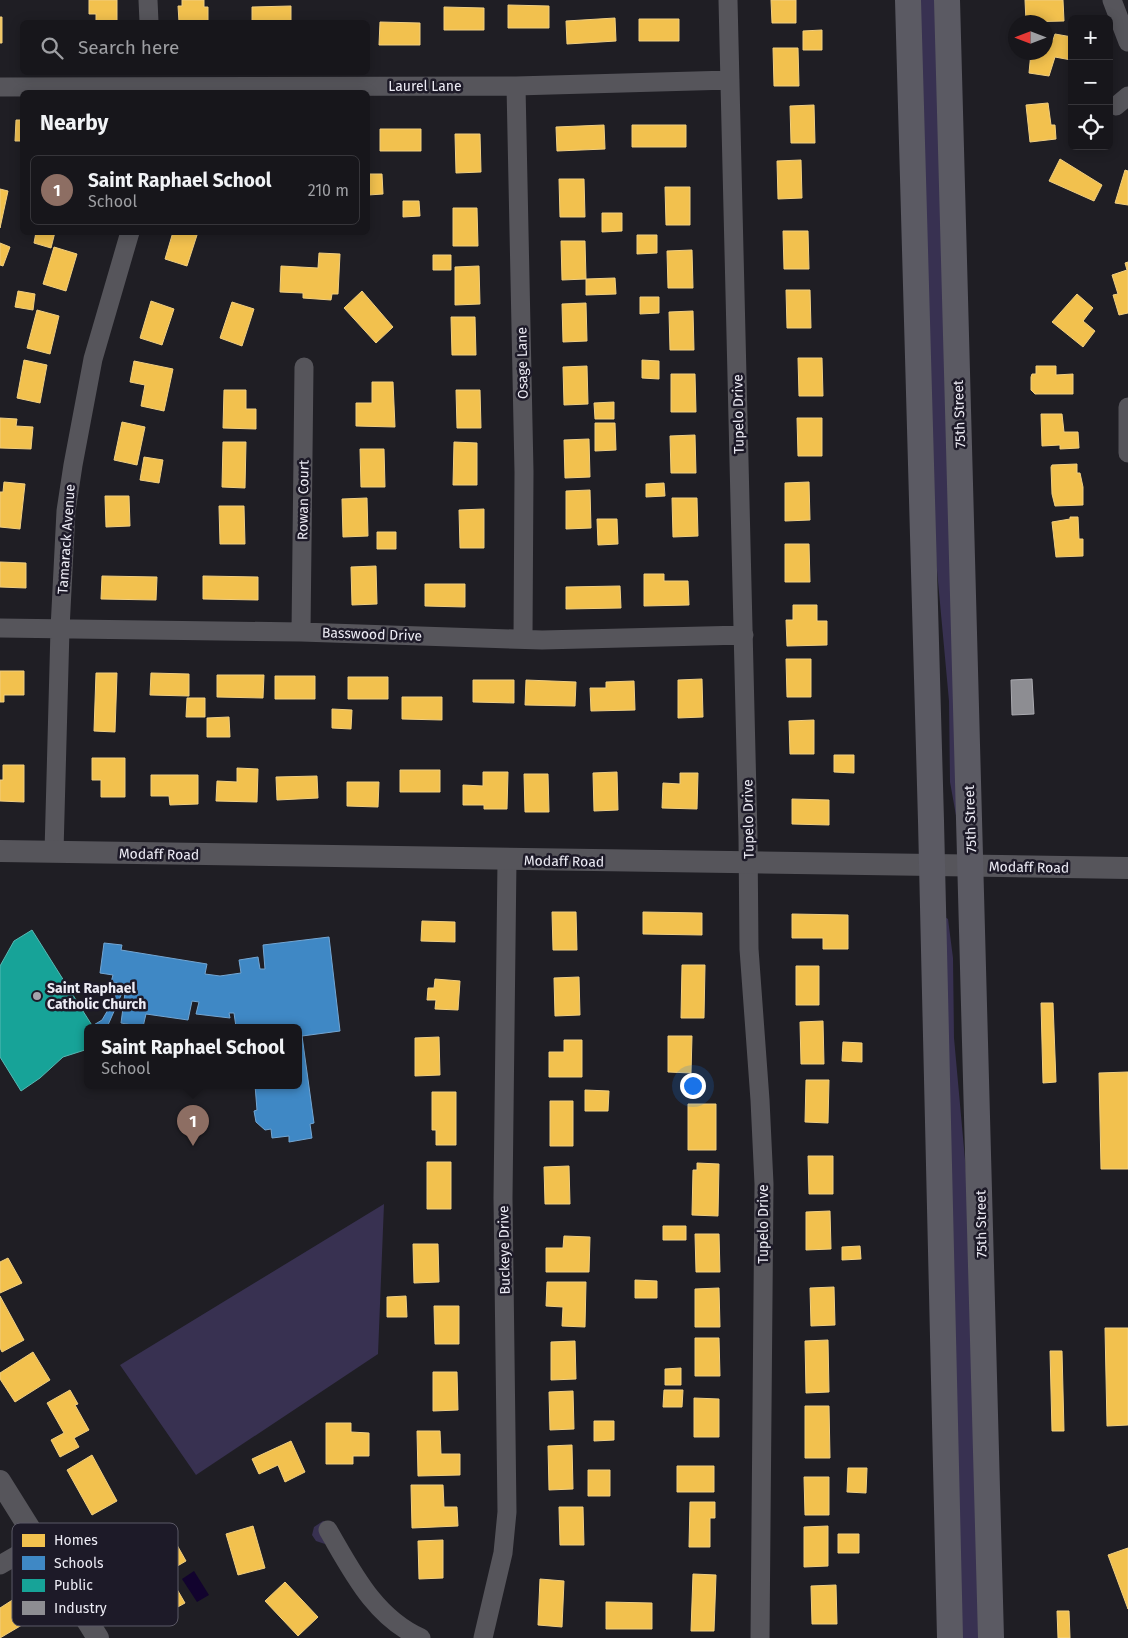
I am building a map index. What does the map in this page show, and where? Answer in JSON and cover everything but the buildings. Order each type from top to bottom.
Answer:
[{"type":"main road","points":[[908,0],[932,866],[950,1638]]},
{"type":"main road","name":"75th Street","points":[[948,0],[991,1638]]},
{"type":"street","points":[[148,0],[149,20]]},
{"type":"street","name":"Tupelo Drive","points":[[728,0],[749,864],[748,949],[760,1100],[764,1184],[760,1638]]},
{"type":"street","points":[[1112,0],[1128,42]]},
{"type":"street","name":"Laurel Lane","points":[[0,87],[149,84],[516,86],[730,80]]},
{"type":"street","name":"Osage Lane","points":[[516,86],[524,472],[523,639]]},
{"type":"street","name":"Tamarack Avenue","points":[[54,852],[64,540],[72,464],[93,359],[129,235]]},
{"type":"street","name":"Rowan Court","points":[[301,632],[304,367]]},
{"type":"street","points":[[1128,407],[1128,453]]},
{"type":"street","name":"Basswood Drive","points":[[0,628],[301,632],[523,639],[744,635]]},
{"type":"street","name":"Modaff Road","points":[[0,851],[749,864],[1128,868]]},
{"type":"street","name":"Buckeye Drive","points":[[483,1638],[503,1553],[507,1512],[503,1198],[507,860]]},
{"type":"street","points":[[0,1481],[26,1523]]},
{"type":"street","points":[[328,1530],[370,1598],[396,1624],[421,1638]]},
{"type":"street","points":[[0,1565],[12,1558]]},
{"type":"street","points":[[90,1626],[98,1638]]},
{"type":"shaded area","points":[[917,0],[937,0],[957,821],[950,782],[949,701],[931,505]]},
{"type":"shaded area","points":[[945,917],[948,919],[953,958],[954,1038],[972,1237],[980,1638],[960,1638]]},
{"type":"shaded area","points":[[384,1204],[378,1354],[196,1475],[120,1365]]},
{"type":"shaded area","points":[[323,1521],[327,1522],[329,1543],[325,1544],[316,1541],[312,1535],[314,1527]]},
{"type":"shaded area","points":[[194,1571],[209,1595],[197,1602],[182,1579]]},
{"type":"place","name":"Saint Raphael Catholic Church","points":[[37,996]]},
{"type":"place","name":"Saint Raphael School","points":[[193,1146]]}]
